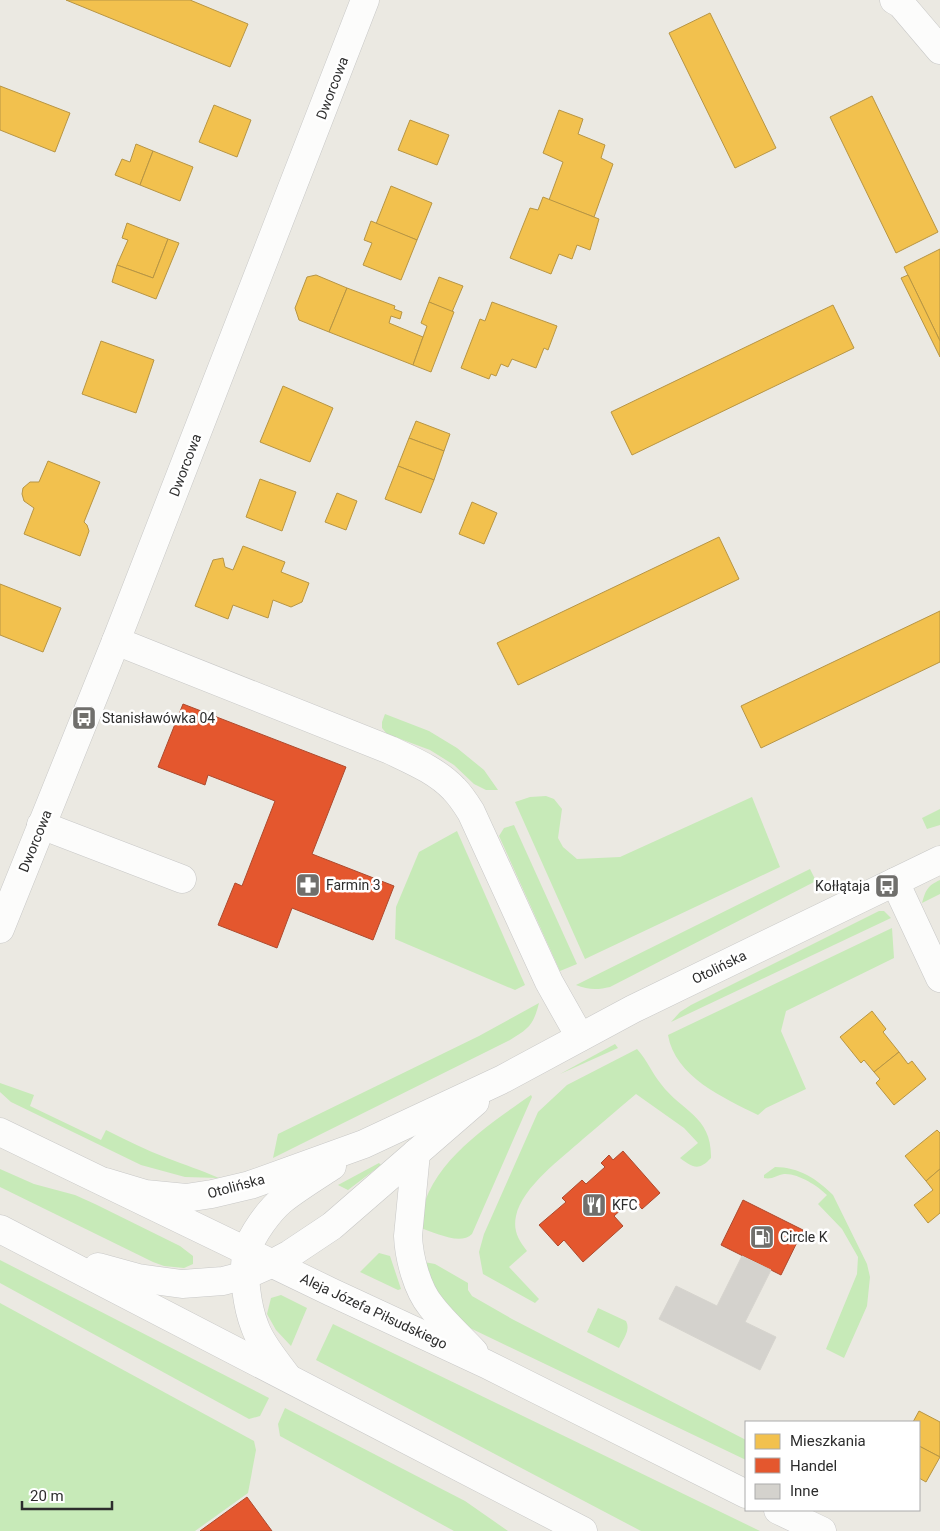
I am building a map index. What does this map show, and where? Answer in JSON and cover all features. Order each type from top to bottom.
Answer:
[{"type":"main road","name":"Dworcowa","points":[[0,929],[116,641],[365,0]]},
{"type":"main road","points":[[894,0],[901,4],[940,50]]},
{"type":"main road","points":[[116,641],[390,750],[441,777],[455,790],[471,812],[550,982],[580,1037]]},
{"type":"main road","points":[[41,824],[182,880]]},
{"type":"main road","name":"Otolińska","points":[[105,1182],[145,1194],[186,1198],[250,1185],[364,1144],[501,1080],[633,1009],[940,860]]},
{"type":"main road","points":[[894,882],[940,978]]},
{"type":"main road","name":"Otolińska","points":[[246,1263],[273,1263],[332,1226],[501,1080]]},
{"type":"main road","points":[[0,1132],[105,1182],[246,1263],[248,1300],[255,1327],[288,1378]]},
{"type":"main road","name":"Otolińska","points":[[55,1257],[138,1278],[182,1284],[223,1281],[246,1263],[257,1231],[280,1201],[364,1144]]},
{"type":"main road","points":[[416,1153],[408,1236],[408,1249],[414,1273],[430,1305],[486,1364]]},
{"type":"main road","points":[[0,1229],[583,1531]]},
{"type":"main road","name":"Aleja Józefa Piłsudskiego","points":[[273,1263],[486,1364],[745,1494]]},
{"type":"main road","points":[[780,1511],[822,1531]]},
{"type":"green space","points":[[385,714],[429,731],[457,748],[484,770],[498,790],[486,790],[474,784],[454,765],[430,750],[387,734],[382,728]]},
{"type":"green space","points":[[546,796],[554,799],[562,809],[558,838],[563,847],[577,859],[620,857],[752,797],[780,867],[585,959],[515,802],[530,797]]},
{"type":"green space","points":[[940,809],[940,825],[927,829],[922,818]]},
{"type":"green space","points":[[514,825],[577,964],[560,971],[499,836],[504,828]]},
{"type":"green space","points":[[457,831],[525,985],[515,990],[395,939],[396,907],[419,852]]},
{"type":"green space","points":[[810,869],[816,881],[610,987],[593,989],[576,985]]},
{"type":"green space","points":[[940,880],[940,894],[922,903],[928,889],[932,884]]},
{"type":"green space","points":[[879,911],[884,911],[891,918],[671,1022],[680,1012],[691,1005]]},
{"type":"green space","points":[[892,928],[894,958],[786,1011],[781,1031],[806,1089],[766,1108],[758,1115],[703,1084],[680,1063],[672,1050],[668,1035]]},
{"type":"green space","points":[[539,1003],[535,1017],[529,1026],[510,1040],[273,1158],[278,1134],[479,1036]]},
{"type":"green space","points":[[615,1044],[618,1048],[560,1074]]},
{"type":"green space","points":[[637,1049],[661,1084],[701,1124],[707,1133],[711,1158],[703,1165],[696,1167],[680,1158],[698,1143],[684,1128],[636,1094],[544,1174],[526,1194],[520,1205],[515,1221],[516,1230],[521,1243],[527,1251],[509,1267],[539,1299],[535,1303],[483,1274],[479,1252],[484,1234],[538,1112],[567,1085]]},
{"type":"green space","points":[[0,1083],[34,1095],[30,1106],[101,1140],[106,1130],[151,1152],[219,1178],[185,1177],[141,1165],[11,1102],[0,1092]]},
{"type":"green space","points":[[531,1095],[532,1097],[472,1234],[461,1239],[440,1235],[420,1228],[424,1206],[432,1186],[444,1167],[460,1150],[495,1120]]},
{"type":"green space","points":[[379,1163],[381,1165],[348,1190],[338,1185]]},
{"type":"green space","points":[[775,1167],[792,1169],[807,1175],[833,1195],[867,1264],[870,1277],[867,1306],[844,1358],[826,1349],[857,1274],[858,1257],[842,1229],[818,1204],[827,1195],[813,1184],[789,1174],[764,1178],[764,1175]]},
{"type":"green space","points":[[0,1169],[34,1184],[75,1195],[95,1204],[180,1246],[193,1256],[193,1264],[184,1268],[164,1266],[153,1262],[0,1187]]},
{"type":"green space","points":[[379,1253],[390,1256],[401,1289],[398,1290],[360,1272]]},
{"type":"green space","points":[[0,1260],[269,1398],[260,1416],[249,1419],[0,1283]]},
{"type":"green space","points":[[424,1262],[435,1264],[468,1283],[468,1290],[472,1296],[512,1319],[745,1439],[745,1460],[470,1328],[448,1306],[432,1282]]},
{"type":"green space","points":[[281,1295],[307,1308],[291,1346],[276,1330],[267,1314],[271,1298]]},
{"type":"green space","points":[[0,1303],[254,1441],[256,1450],[248,1493],[195,1531],[0,1531]]},
{"type":"green space","points":[[598,1308],[626,1321],[628,1328],[619,1348],[587,1332]]},
{"type":"green space","points":[[333,1324],[760,1531],[641,1531],[316,1360]]},
{"type":"green space","points":[[285,1408],[465,1501],[508,1531],[454,1531],[280,1436],[278,1424]]},
{"type":"building: Mieszkania","points":[[66,0],[190,0],[248,24],[230,67]]},
{"type":"building: Mieszkania","points":[[710,13],[776,148],[735,168],[669,33]]},
{"type":"building: Mieszkania","points":[[0,86],[70,113],[55,152],[0,130]]},
{"type":"building: Mieszkania","points":[[872,96],[938,232],[896,253],[830,117]]},
{"type":"building: Mieszkania","points":[[214,105],[251,120],[237,157],[199,142]]},
{"type":"building: Mieszkania","points":[[559,110],[583,119],[578,134],[605,145],[601,158],[613,164],[594,217],[549,200],[563,162],[543,153]]},
{"type":"building: Mieszkania","points":[[410,120],[449,135],[437,165],[398,150]]},
{"type":"building: Mieszkania","points":[[136,144],[153,151],[140,185],[115,175],[122,159],[130,162]]},
{"type":"building: Mieszkania","points":[[153,151],[193,167],[180,201],[140,185]]},
{"type":"building: Mieszkania","points":[[391,186],[432,203],[417,240],[376,224]]},
{"type":"building: Mieszkania","points":[[543,197],[599,219],[590,250],[577,245],[572,259],[559,254],[551,274],[510,258],[530,208],[538,210]]},
{"type":"building: Mieszkania","points":[[371,221],[417,240],[401,280],[363,265],[372,243],[364,240]]},
{"type":"building: Mieszkania","points":[[127,223],[168,239],[153,278],[117,265],[128,240],[122,238]]},
{"type":"building: Mieszkania","points":[[168,239],[179,243],[156,299],[112,282],[117,265],[153,278]]},
{"type":"building: Mieszkania","points":[[940,249],[940,341],[904,267]]},
{"type":"building: Mieszkania","points":[[316,275],[347,288],[329,332],[299,320],[295,308],[307,277]]},
{"type":"building: Mieszkania","points":[[908,275],[940,341],[940,357],[901,278]]},
{"type":"building: Mieszkania","points":[[439,277],[463,286],[452,312],[429,302]]},
{"type":"building: Mieszkania","points":[[347,288],[395,306],[394,309],[402,312],[400,319],[391,316],[389,323],[423,337],[413,365],[329,332]]},
{"type":"building: Mieszkania","points":[[429,302],[454,312],[431,372],[413,365],[427,326],[421,323]]},
{"type":"building: Mieszkania","points":[[492,302],[557,326],[548,350],[544,348],[536,368],[512,359],[508,367],[501,364],[496,376],[491,374],[489,379],[461,368],[480,319],[485,321]]},
{"type":"building: Mieszkania","points":[[833,305],[854,348],[632,455],[611,412]]},
{"type":"building: Mieszkania","points":[[101,341],[154,360],[136,413],[82,394]]},
{"type":"building: Mieszkania","points":[[283,386],[333,408],[310,462],[260,442]]},
{"type":"building: Mieszkania","points":[[416,421],[450,434],[444,451],[409,438]]},
{"type":"building: Mieszkania","points":[[409,438],[444,451],[434,480],[398,466]]},
{"type":"building: Mieszkania","points":[[48,461],[100,482],[84,522],[89,531],[80,556],[24,534],[34,508],[24,501],[23,488],[30,482],[39,482]]},
{"type":"building: Mieszkania","points":[[398,466],[434,480],[421,513],[385,499]]},
{"type":"building: Mieszkania","points":[[260,479],[296,492],[282,531],[246,517]]},
{"type":"building: Mieszkania","points":[[337,493],[357,501],[346,530],[325,522]]},
{"type":"building: Mieszkania","points":[[472,502],[497,513],[484,544],[459,534]]},
{"type":"building: Mieszkania","points":[[719,537],[739,579],[518,685],[497,643]]},
{"type":"building: Mieszkania","points":[[243,546],[285,562],[281,572],[309,583],[302,602],[291,607],[273,600],[268,618],[233,605],[228,619],[195,606],[213,560],[223,558],[225,567],[233,570]]},
{"type":"building: Mieszkania","points":[[0,584],[61,608],[43,652],[0,635]]},
{"type":"building: Mieszkania","points":[[940,611],[940,662],[761,748],[741,706]]},
{"type":"building: Mieszkania","points":[[872,1011],[886,1029],[883,1032],[899,1052],[874,1072],[864,1060],[861,1063],[840,1037]]},
{"type":"building: Mieszkania","points":[[899,1052],[908,1064],[912,1061],[926,1079],[894,1105],[876,1083],[880,1079],[874,1072]]},
{"type":"building: Mieszkania","points":[[937,1130],[940,1133],[940,1169],[926,1181],[905,1156]]},
{"type":"building: Mieszkania","points":[[940,1169],[940,1213],[928,1223],[914,1205],[933,1190],[926,1181]]},
{"type":"building: Mieszkania","points":[[919,1411],[940,1422],[940,1457],[920,1447],[920,1421],[914,1421]]},
{"type":"building: Mieszkania","points":[[920,1447],[940,1457],[926,1482],[920,1479]]},
{"type":"building: Handel","points":[[183,704],[346,767],[312,854],[394,886],[373,940],[292,908],[277,948],[218,925],[235,883],[242,886],[275,801],[208,775],[205,785],[158,767]]},
{"type":"building: Handel","name":"KFC","points":[[623,1151],[660,1193],[642,1209],[633,1199],[614,1216],[623,1226],[583,1262],[564,1240],[558,1246],[539,1225],[566,1202],[562,1198],[582,1180],[586,1184],[605,1167],[601,1163],[609,1155],[613,1160]]},
{"type":"building: Handel","name":"Circle K","points":[[743,1200],[803,1230],[781,1275],[721,1245]]},
{"type":"building: Handel","points":[[247,1497],[272,1531],[200,1531]]},
{"type":"building: Inne","points":[[742,1256],[771,1270],[745,1322],[776,1337],[760,1370],[659,1319],[676,1286],[717,1306]]},
{"type":"place","name":"Stanisławówka 04","points":[[84,718]]},
{"type":"place","name":"Farmin 3","points":[[308,885]]},
{"type":"place","name":"Kołłątaja","points":[[887,886]]},
{"type":"place","name":"KFC","points":[[594,1205]]},
{"type":"place","name":"Circle K","points":[[762,1237]]}]
